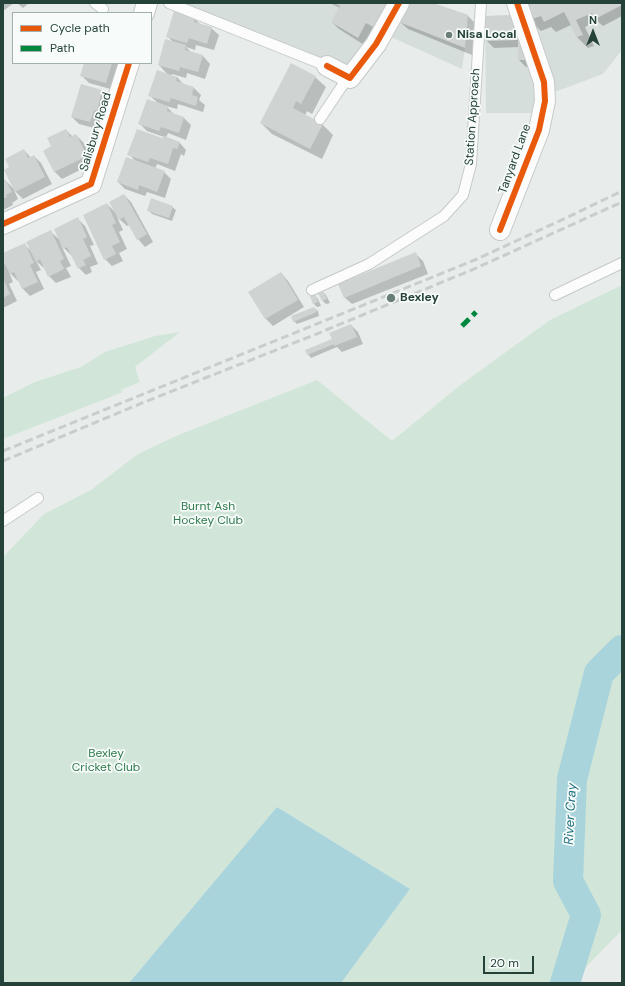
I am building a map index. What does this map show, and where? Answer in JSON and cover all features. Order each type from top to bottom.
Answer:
[{"type":"street","points":[[327,66],[350,78],[376,44],[399,3]]},
{"type":"street","name":"Tanyard Lane","points":[[500,230],[539,130],[545,102],[544,82],[517,3]]},
{"type":"street","name":"Salisbury Road","points":[[3,224],[91,184],[129,64]]},
{"type":"lane","points":[[95,3],[103,9]]},
{"type":"lane","points":[[168,3],[327,66]]},
{"type":"lane","name":"Station Approach","points":[[312,290],[369,264],[444,216],[463,195],[471,164],[481,3]]},
{"type":"lane","points":[[320,119],[342,86],[350,78]]},
{"type":"lane","points":[[555,295],[622,263]]},
{"type":"lane","points":[[3,522],[38,498]]},
{"type":"shaded area","points":[[178,3],[389,3],[348,72]]},
{"type":"shaded area","points":[[408,3],[433,3],[468,15],[462,69],[391,37]]},
{"type":"shaded area","points":[[523,3],[622,3],[622,50],[603,74],[552,93]]},
{"type":"shaded area","points":[[517,15],[535,83],[534,113],[486,113],[485,16]]},
{"type":"green space","points":[[622,285],[622,930],[586,967],[579,983],[341,983],[410,889],[277,807],[129,983],[3,983],[3,557],[44,514],[91,490],[138,454],[176,436],[317,380],[392,441],[459,386],[550,320]]},
{"type":"green space","points":[[180,332],[135,367],[140,382],[121,390],[123,392],[3,439],[3,398],[35,382],[81,367],[105,352],[155,336]]},
{"type":"water","points":[[277,807],[410,889],[341,983],[129,983]]},
{"type":"building","points":[[334,3],[389,3],[375,28],[366,23],[358,38],[331,22],[340,6]]},
{"type":"building","name":"Nisa Local","points":[[408,3],[433,3],[468,15],[465,48],[399,22]]},
{"type":"building","points":[[523,3],[622,3],[622,5],[595,19],[592,13],[576,20],[583,35],[577,37],[564,12],[544,22],[541,16],[529,20]]},
{"type":"building","points":[[174,11],[195,17],[194,22],[212,27],[207,44],[189,38],[187,43],[166,37]]},
{"type":"building","points":[[517,15],[531,60],[518,60],[518,40],[486,41],[485,16]]},
{"type":"building","points":[[165,39],[186,45],[185,50],[203,55],[198,72],[180,67],[179,71],[158,65]]},
{"type":"building","points":[[291,63],[316,76],[301,104],[296,101],[293,108],[323,124],[310,149],[260,123]]},
{"type":"building","points":[[84,64],[112,64],[106,83],[80,76]]},
{"type":"building","points":[[157,70],[177,77],[176,81],[194,87],[192,95],[198,97],[196,106],[171,98],[169,102],[148,96]]},
{"type":"building","points":[[81,84],[102,90],[97,111],[94,110],[90,122],[71,117]]},
{"type":"building","points":[[147,99],[168,106],[167,111],[184,117],[179,133],[161,127],[159,131],[138,124]]},
{"type":"building","points":[[66,129],[70,137],[76,134],[87,156],[54,172],[43,151],[51,146],[47,138]]},
{"type":"building","points":[[137,129],[162,138],[164,136],[180,142],[177,149],[173,148],[168,164],[150,158],[148,162],[127,155]]},
{"type":"building","points":[[24,149],[28,158],[34,155],[45,177],[15,192],[4,170],[9,167],[5,159]]},
{"type":"building","points":[[126,157],[165,171],[157,192],[139,185],[138,190],[117,182]]},
{"type":"building","points":[[5,179],[12,192],[6,195],[7,197],[3,199],[3,180]]},
{"type":"building","points":[[124,194],[147,234],[137,240],[124,217],[119,220],[109,202]]},
{"type":"building","points":[[151,198],[173,206],[169,218],[147,211]]},
{"type":"building","points":[[107,203],[116,223],[112,225],[120,242],[112,246],[116,254],[104,260],[83,215]]},
{"type":"building","points":[[78,217],[87,237],[83,239],[91,256],[83,260],[86,265],[78,269],[67,247],[63,249],[54,229]]},
{"type":"building","points":[[51,230],[64,259],[60,261],[64,269],[48,277],[40,259],[36,262],[26,242]]},
{"type":"building","points":[[25,243],[34,263],[30,265],[38,282],[22,289],[14,272],[10,274],[3,260],[3,253]]},
{"type":"building","name":"Bexley","points":[[416,252],[421,266],[344,298],[338,284]]},
{"type":"building","points":[[281,272],[298,300],[265,319],[248,292]]},
{"type":"building","points":[[3,278],[10,294],[3,298]]},
{"type":"building","points":[[323,291],[327,299],[322,301],[318,293]]},
{"type":"building","points":[[315,294],[318,302],[313,304],[310,296]]},
{"type":"building","points":[[314,307],[317,312],[293,322],[291,316]]},
{"type":"building","points":[[351,324],[357,337],[334,346],[334,344],[307,355],[305,350],[332,339],[329,333]]},
{"type":"waterway","name":"River Cray","points":[[565,983],[586,915],[568,881],[572,779],[599,673],[622,650]]},
{"type":"railway","points":[[3,451],[477,259],[622,191]]},
{"type":"railway","points":[[3,461],[142,403],[314,335],[474,269],[622,202]]},
{"type":"marked path","points":[[462,326],[476,312]]},
{"type":"cycle path","points":[[327,66],[350,78],[376,44],[399,3]]},
{"type":"cycle path","points":[[500,230],[539,130],[545,101],[544,82],[517,3]]},
{"type":"cycle path","points":[[3,224],[91,184],[129,64]]},
{"type":"place","name":"Nisa Local","points":[[449,35]]},
{"type":"place","name":"Bexley","points":[[391,298]]},
{"type":"park label","name":"Burnt Ash Hockey Club","points":[[208,514]]},
{"type":"park label","name":"Bexley Cricket Club","points":[[106,761]]}]
